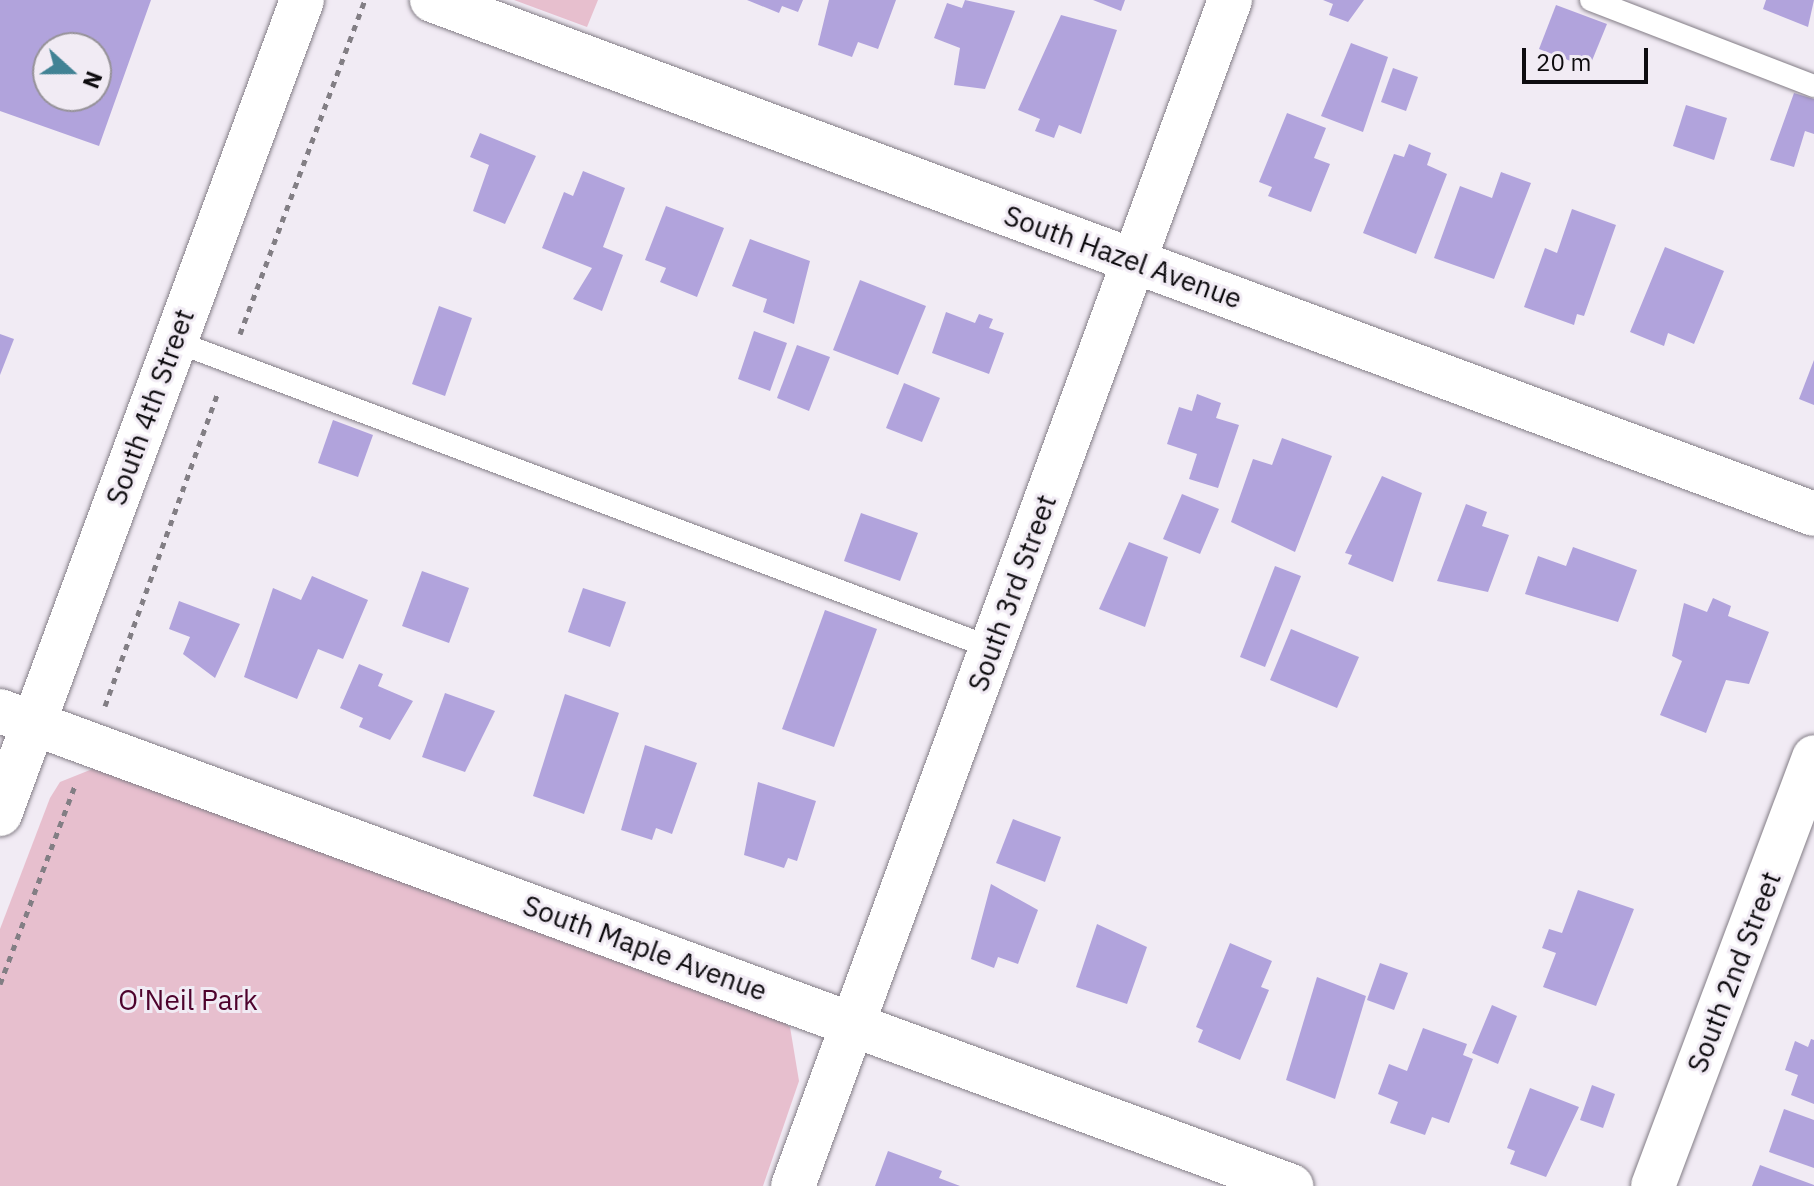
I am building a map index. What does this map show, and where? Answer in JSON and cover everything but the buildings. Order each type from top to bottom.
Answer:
[{"type":"street","name":"South 4th Street","points":[[0,814],[17,717],[174,341],[302,0]]},
{"type":"street","name":"South Hazel Avenue","points":[[432,0],[1814,514]]},
{"type":"street","name":"South 3rd Street","points":[[793,1186],[1230,0]]},
{"type":"street","name":"South Maple Avenue","points":[[17,717],[1291,1186]]},
{"type":"street","name":"South 2nd Street","points":[[1653,1186],[1814,757]]},
{"type":"lane","points":[[1591,0],[1814,86]]},
{"type":"lane","points":[[174,341],[992,648]]},
{"type":"path","points":[[360,11],[365,0]]},
{"type":"path","points":[[0,984],[80,773]]},
{"type":"green space","points":[[514,0],[598,0],[587,27]]},
{"type":"green space","name":"O'Neil Park","points":[[95,768],[770,1013],[790,1027],[799,1081],[763,1186],[0,1186],[0,929],[50,798],[60,782]]}]
